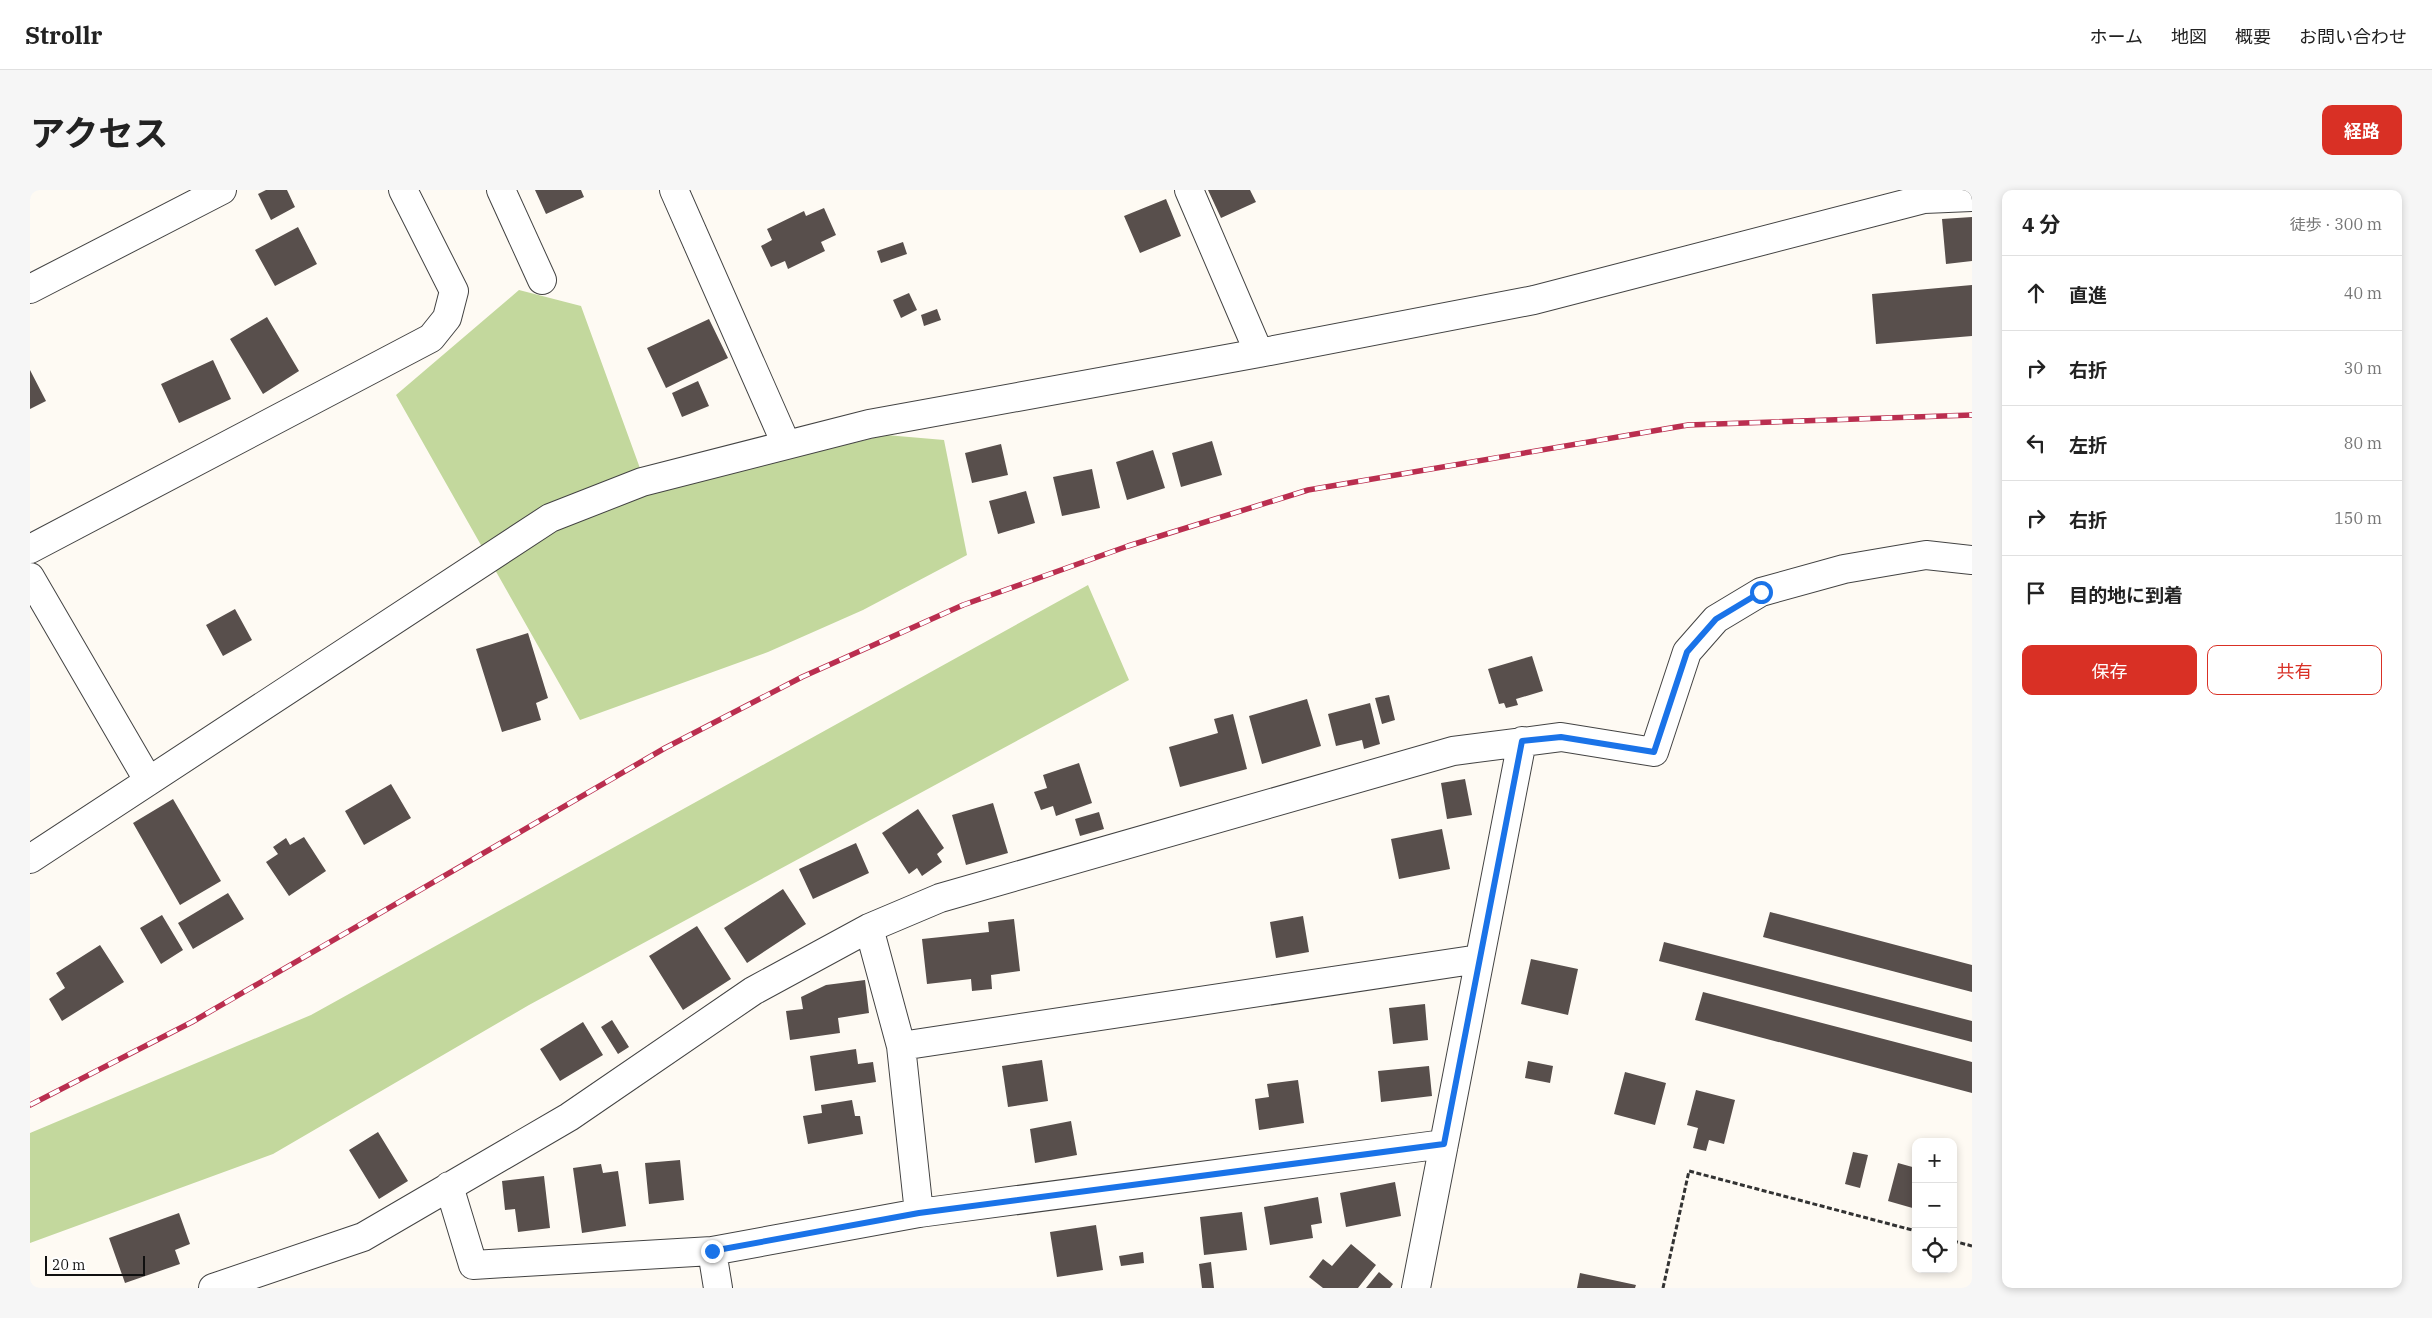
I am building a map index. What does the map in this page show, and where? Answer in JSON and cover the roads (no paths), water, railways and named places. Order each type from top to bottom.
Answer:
[{"type":"street","points":[[30,289],[222,190]]},
{"type":"street","points":[[30,549],[431,338],[447,318],[454,291],[402,190]]},
{"type":"street","points":[[501,190],[542,280]]},
{"type":"street","points":[[674,190],[786,444]]},
{"type":"street","points":[[1189,190],[1259,353]]},
{"type":"street","points":[[30,859],[550,518],[642,482],[869,424],[1259,353],[1534,300],[1924,199],[1972,197]]},
{"type":"street","points":[[213,1288],[363,1237],[569,1118],[753,991],[869,928],[940,898],[1443,754],[1522,741],[1561,737],[1654,752],[1687,652],[1716,619],[1761,592],[1844,569],[1926,555],[1972,560]]},
{"type":"street","points":[[30,577],[148,780]]},
{"type":"street","points":[[1416,1288],[1522,741]]},
{"type":"street","points":[[869,928],[901,1046],[919,1213]]},
{"type":"street","points":[[901,1046],[1479,959]]},
{"type":"street","points":[[449,1186],[473,1265],[712,1251],[919,1213],[1444,1144]]},
{"type":"street","points":[[712,1251],[718,1288]]},
{"type":"railway","points":[[30,1105],[192,1022],[665,748],[802,677],[963,605],[1128,546],[1308,490],[1688,425],[1972,415]]}]
